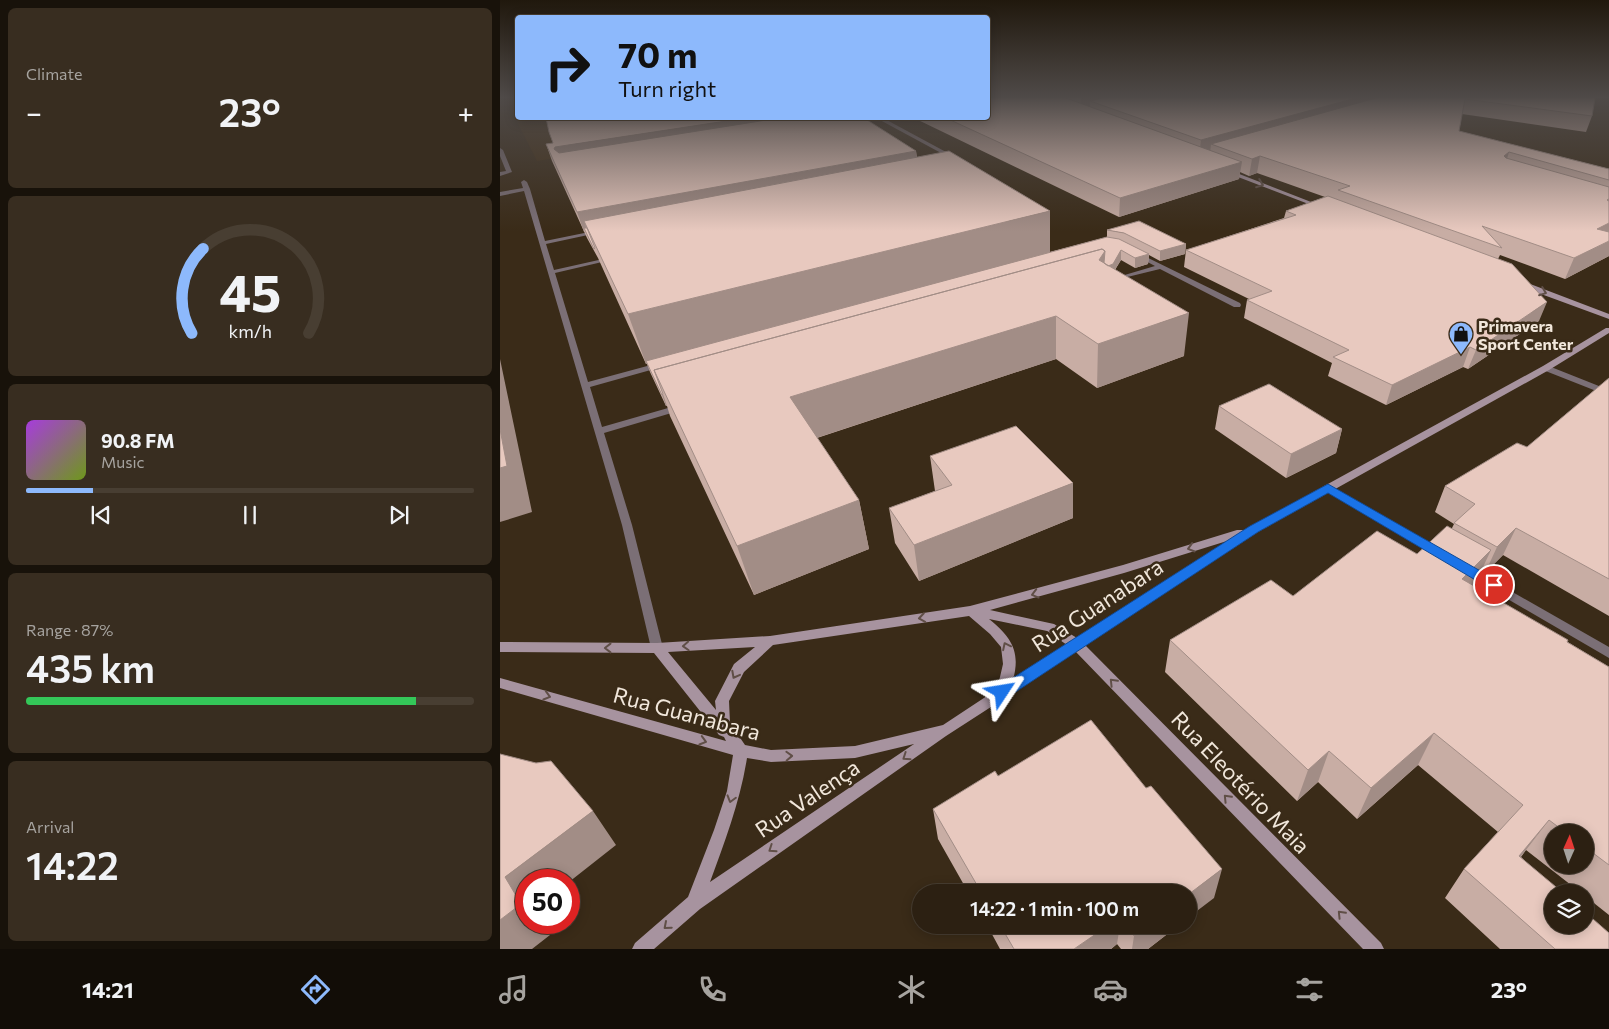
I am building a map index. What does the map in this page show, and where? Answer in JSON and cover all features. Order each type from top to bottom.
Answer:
[{"type":"main road","points":[[1218,168],[1329,210]]},
{"type":"main road","points":[[1515,281],[1609,317]]},
{"type":"main road","name":"Rua Guanabara","points":[[500,683],[741,751],[771,756],[855,752],[946,730],[1254,529],[1546,368],[1609,330]]},
{"type":"main road","name":"Rua Guanabara","points":[[500,648],[657,648],[770,641],[970,611],[1124,569],[1254,529]]},
{"type":"main road","points":[[970,611],[1001,636],[1010,652],[1010,672],[1002,692]]},
{"type":"main road","name":"Rua Eleotério Maia","points":[[970,611],[1050,627],[1076,644],[1375,949]]},
{"type":"main road","points":[[741,751],[723,724],[722,701],[739,668],[770,641]]},
{"type":"main road","points":[[657,648],[741,751]]},
{"type":"main road","name":"Rua Valença","points":[[641,949],[694,903],[946,730]]},
{"type":"main road","name":"Rua Valença","points":[[694,903],[722,830],[734,792],[741,751]]},
{"type":"street","points":[[924,142],[963,163],[954,164]]},
{"type":"street","points":[[500,150],[509,172],[500,174]]},
{"type":"street","points":[[500,194],[525,185],[627,525],[657,648]]},
{"type":"street","points":[[543,243],[602,232]]},
{"type":"street","points":[[1128,250],[1237,304]]},
{"type":"street","points":[[552,272],[619,257]]},
{"type":"street","points":[[1103,283],[1160,267]]},
{"type":"street","points":[[586,385],[672,362]]},
{"type":"street","points":[[1546,368],[1609,393]]},
{"type":"street","points":[[599,431],[694,404]]},
{"type":"street","points":[[1328,488],[1609,653]]},
{"type":"shaded area","points":[[527,142],[660,142],[537,161]]},
{"type":"building","points":[[586,142],[555,147],[554,149],[559,153],[626,142],[902,142],[916,151],[577,212],[546,144]]},
{"type":"building","points":[[999,142],[1188,142],[1242,162],[1120,198]]},
{"type":"building","points":[[1217,142],[1504,142],[1609,169],[1609,180],[1509,152],[1504,156],[1609,187],[1609,199],[1607,200],[1609,201],[1609,223],[1597,229],[1609,232],[1609,241],[1574,258],[1482,226],[1502,248],[1338,190],[1350,186],[1260,156],[1252,159],[1211,144]]},
{"type":"building","points":[[949,151],[1050,211],[628,314],[584,221]]},
{"type":"building","points":[[1328,196],[1512,264],[1547,302],[1476,350],[1470,347],[1392,385],[1333,357],[1349,350],[1247,300],[1272,291],[1186,250],[1296,215],[1286,211]]},
{"type":"building","points":[[1139,221],[1186,244],[1160,251],[1124,233],[1107,230]]},
{"type":"building","points":[[584,228],[587,228],[594,249]]},
{"type":"building","points":[[1107,237],[1119,239],[1149,254],[1135,258],[1121,250],[1113,264],[1108,266],[1104,263],[1105,251],[1102,249],[654,370],[662,395],[646,361]]},
{"type":"building","points":[[1102,249],[1105,251],[1099,260],[1189,313],[1098,344],[1056,316],[790,397],[859,500],[737,546],[654,370]]},
{"type":"building","points":[[1609,378],[1609,579],[1516,528],[1497,547],[1454,523],[1475,504],[1445,486],[1517,443],[1527,447]]},
{"type":"building","points":[[1269,384],[1342,429],[1291,454],[1219,406]]},
{"type":"building","points":[[1016,426],[1073,483],[914,545],[889,508],[952,485],[930,456]]},
{"type":"building","points":[[500,429],[507,466],[500,468]]},
{"type":"building","points":[[1447,526],[1491,550],[1462,579],[1568,640],[1567,642],[1609,667],[1609,865],[1594,854],[1594,824],[1554,824],[1549,820],[1519,856],[1552,884],[1544,884],[1544,934],[1594,934],[1594,920],[1609,933],[1609,949],[1555,949],[1464,869],[1523,805],[1434,733],[1371,788],[1329,751],[1308,770],[1170,640],[1271,580],[1293,596],[1377,531],[1417,554]]},
{"type":"building","points":[[1091,720],[1146,788],[1151,786],[1222,869],[1197,888],[1197,884],[976,884],[933,809],[995,771],[998,776]]},
{"type":"building","points":[[500,754],[536,763],[551,761],[593,811],[505,877],[515,894],[515,909],[500,920]]},
{"type":"building","points":[[1005,934],[1096,934],[1074,949],[1014,949]]},
{"type":"place","name":"Primavera Sport Center","points":[[1461,355]]},
{"type":"route","points":[[1002,692],[1254,529],[1328,488],[1494,585]]}]
